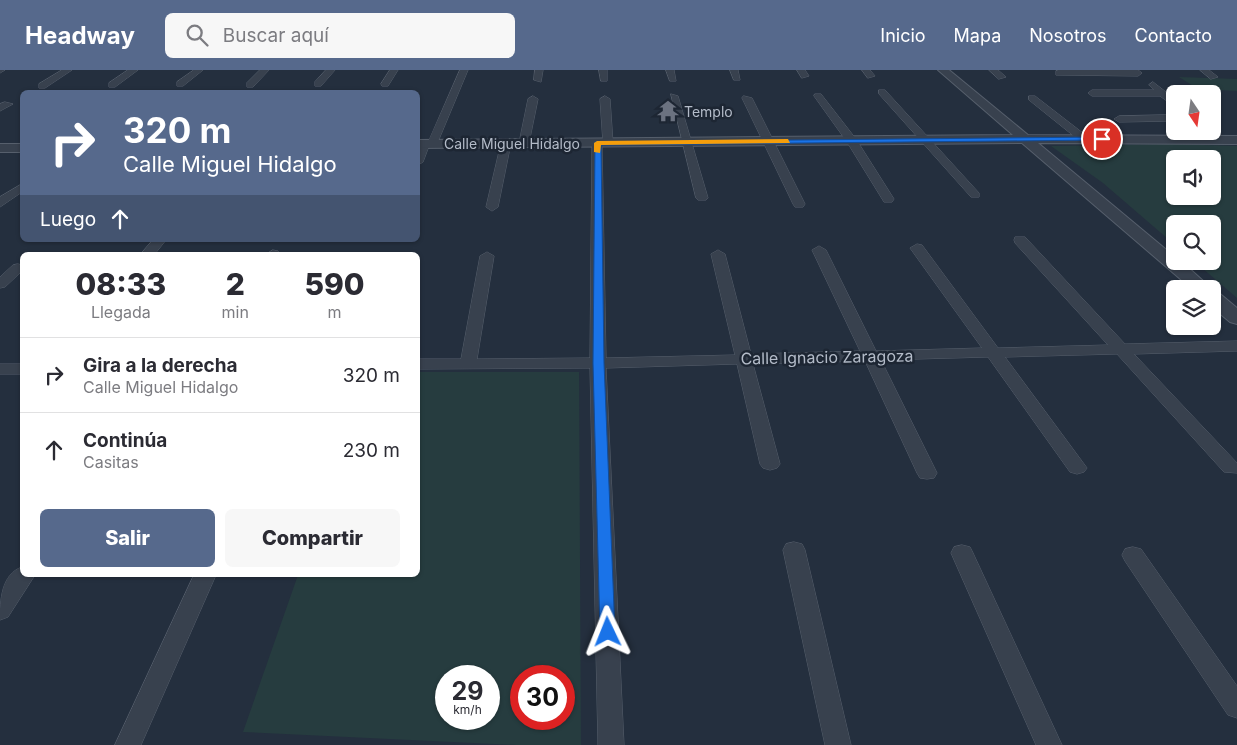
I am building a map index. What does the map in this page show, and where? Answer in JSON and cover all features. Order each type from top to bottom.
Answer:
[{"type":"street","points":[[42,86],[68,70]]},
{"type":"street","points":[[112,85],[134,70]]},
{"type":"street","points":[[180,84],[199,70]]},
{"type":"street","points":[[250,84],[265,70]]},
{"type":"street","points":[[318,84],[331,70]]},
{"type":"street","points":[[385,84],[394,70]]},
{"type":"street","points":[[420,157],[464,70]]},
{"type":"street","points":[[538,80],[539,70]]},
{"type":"street","points":[[943,70],[1192,280]]},
{"type":"street","points":[[993,70],[1002,77]]},
{"type":"street","points":[[1204,70],[1214,77]]},
{"type":"street","points":[[1059,74],[1136,71],[1166,96]]},
{"type":"street","points":[[882,92],[975,195]]},
{"type":"street","points":[[1092,93],[1162,93]]},
{"type":"street","points":[[674,96],[702,198]]},
{"type":"street","points":[[818,96],[852,141],[888,199]]},
{"type":"street","points":[[747,98],[798,204]]},
{"type":"street","points":[[1032,98],[1084,139]]},
{"type":"street","points":[[524,143],[533,99]]},
{"type":"street","points":[[605,99],[598,363],[611,745]]},
{"type":"street","points":[[1119,119],[1166,118]]},
{"type":"street","name":"Calle Miguel Hidalgo","points":[[425,144],[1084,139],[1166,136]]},
{"type":"street","name":"Calle Miguel Hidalgo","points":[[1221,137],[1237,140]]},
{"type":"street","points":[[492,208],[506,143]]},
{"type":"street","points":[[0,203],[20,188]]},
{"type":"street","points":[[1020,240],[1231,468]]},
{"type":"street","points":[[150,252],[158,242]]},
{"type":"street","points":[[917,248],[1077,468]]},
{"type":"street","points":[[819,250],[872,355],[927,473]]},
{"type":"street","points":[[718,254],[770,464]]},
{"type":"street","points":[[468,363],[488,256]]},
{"type":"street","points":[[0,284],[18,268]]},
{"type":"street","points":[[1221,305],[1237,318]]},
{"type":"street","name":"Calle Ignacio Zaragoza","points":[[420,364],[598,363],[1237,346]]},
{"type":"street","points":[[0,369],[20,369]]},
{"type":"street","points":[[794,550],[838,745]]},
{"type":"street","points":[[962,554],[1049,745]]},
{"type":"street","points":[[1133,555],[1237,708]]},
{"type":"street","points":[[0,610],[23,577]]},
{"type":"street","points":[[128,745],[204,577]]},
{"type":"green space","points":[[1179,77],[1237,79],[1237,91],[1221,90],[1221,85],[1192,85]]},
{"type":"green space","points":[[1170,144],[1237,146],[1237,298],[1221,284],[1221,280],[1216,280],[1204,270],[1221,270],[1221,215],[1166,215],[1166,237],[1103,183],[1051,146]]},
{"type":"green space","points":[[420,372],[579,372],[581,745],[517,745],[243,732],[297,577],[420,577]]},
{"type":"slow traffic","points":[[597,152],[597,143],[788,141]]},
{"type":"place","name":"Templo","points":[[668,111]]},
{"type":"route","points":[[608,632],[598,363],[597,143],[1102,139]]}]
